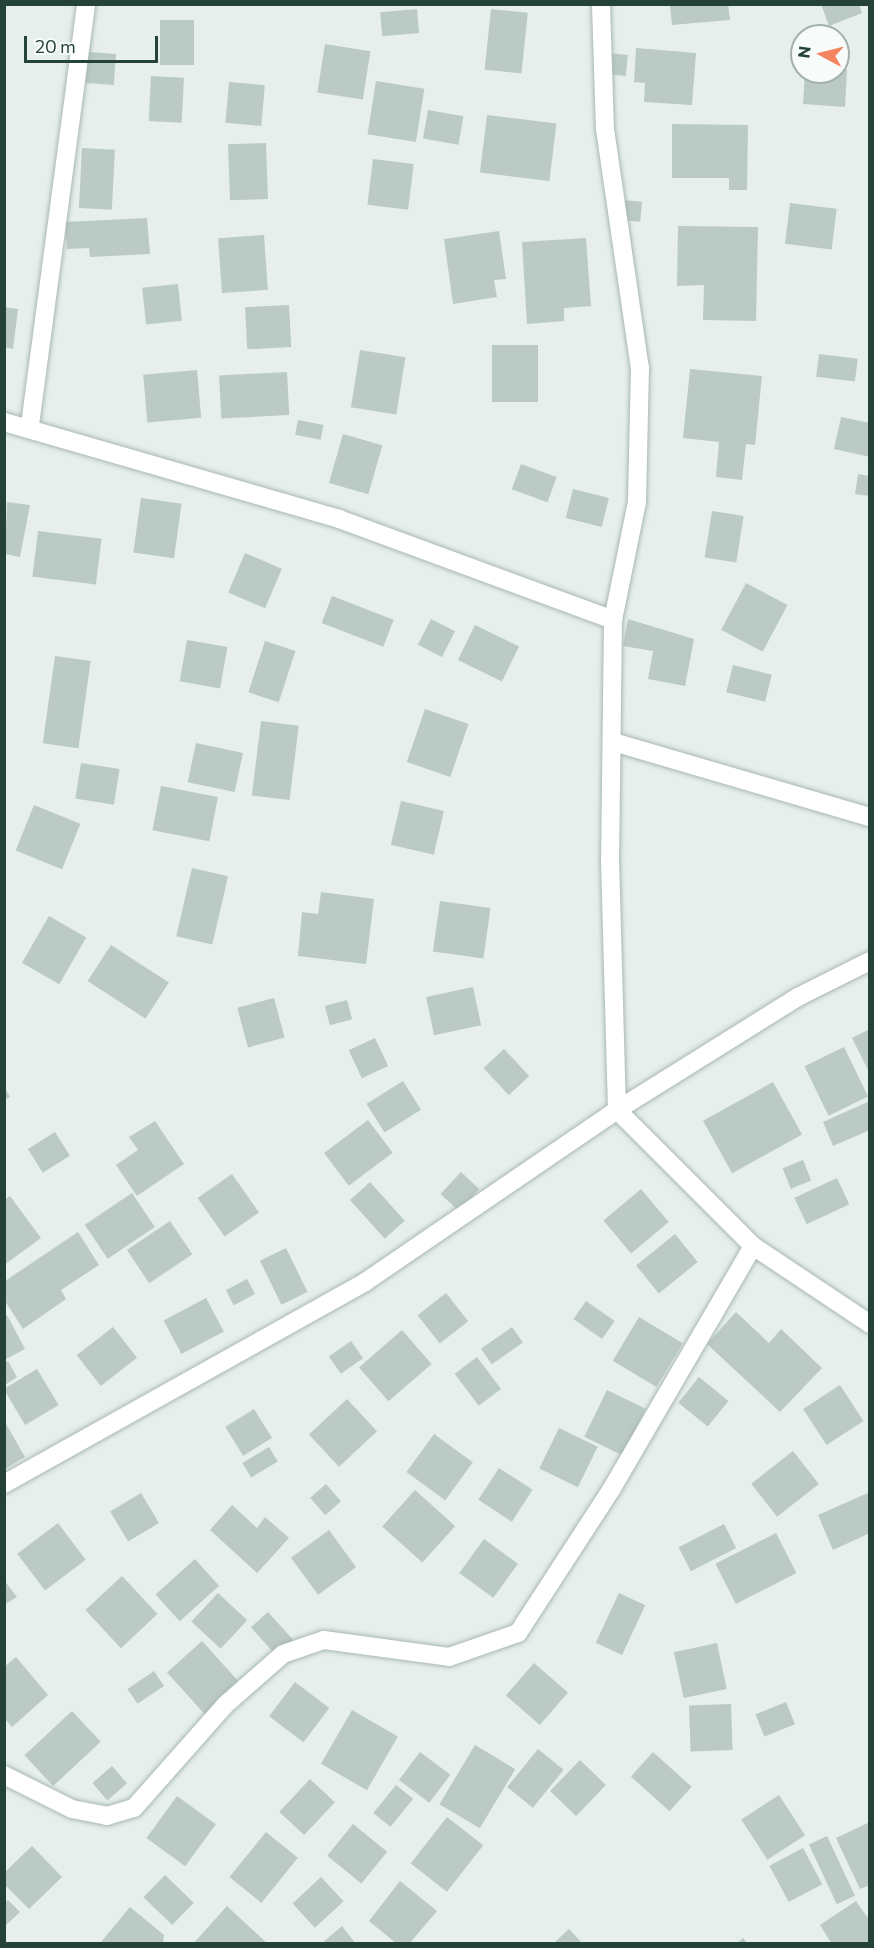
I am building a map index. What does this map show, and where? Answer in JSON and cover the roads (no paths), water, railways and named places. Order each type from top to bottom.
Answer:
[{"type":"street","points":[[30,425],[86,4]]},
{"type":"street","points":[[600,4],[605,129],[640,368],[637,502],[613,620],[614,742],[610,860],[616,1110],[753,1245],[870,1324]]},
{"type":"street","points":[[4,422],[30,425],[339,519],[613,620]]},
{"type":"street","points":[[614,742],[870,817]]},
{"type":"street","points":[[4,1484],[365,1282],[616,1110],[798,997],[870,961]]},
{"type":"street","points":[[4,1775],[72,1809],[107,1816],[134,1808],[225,1705],[283,1654],[324,1640],[449,1658],[518,1633],[611,1490],[753,1245]]}]
